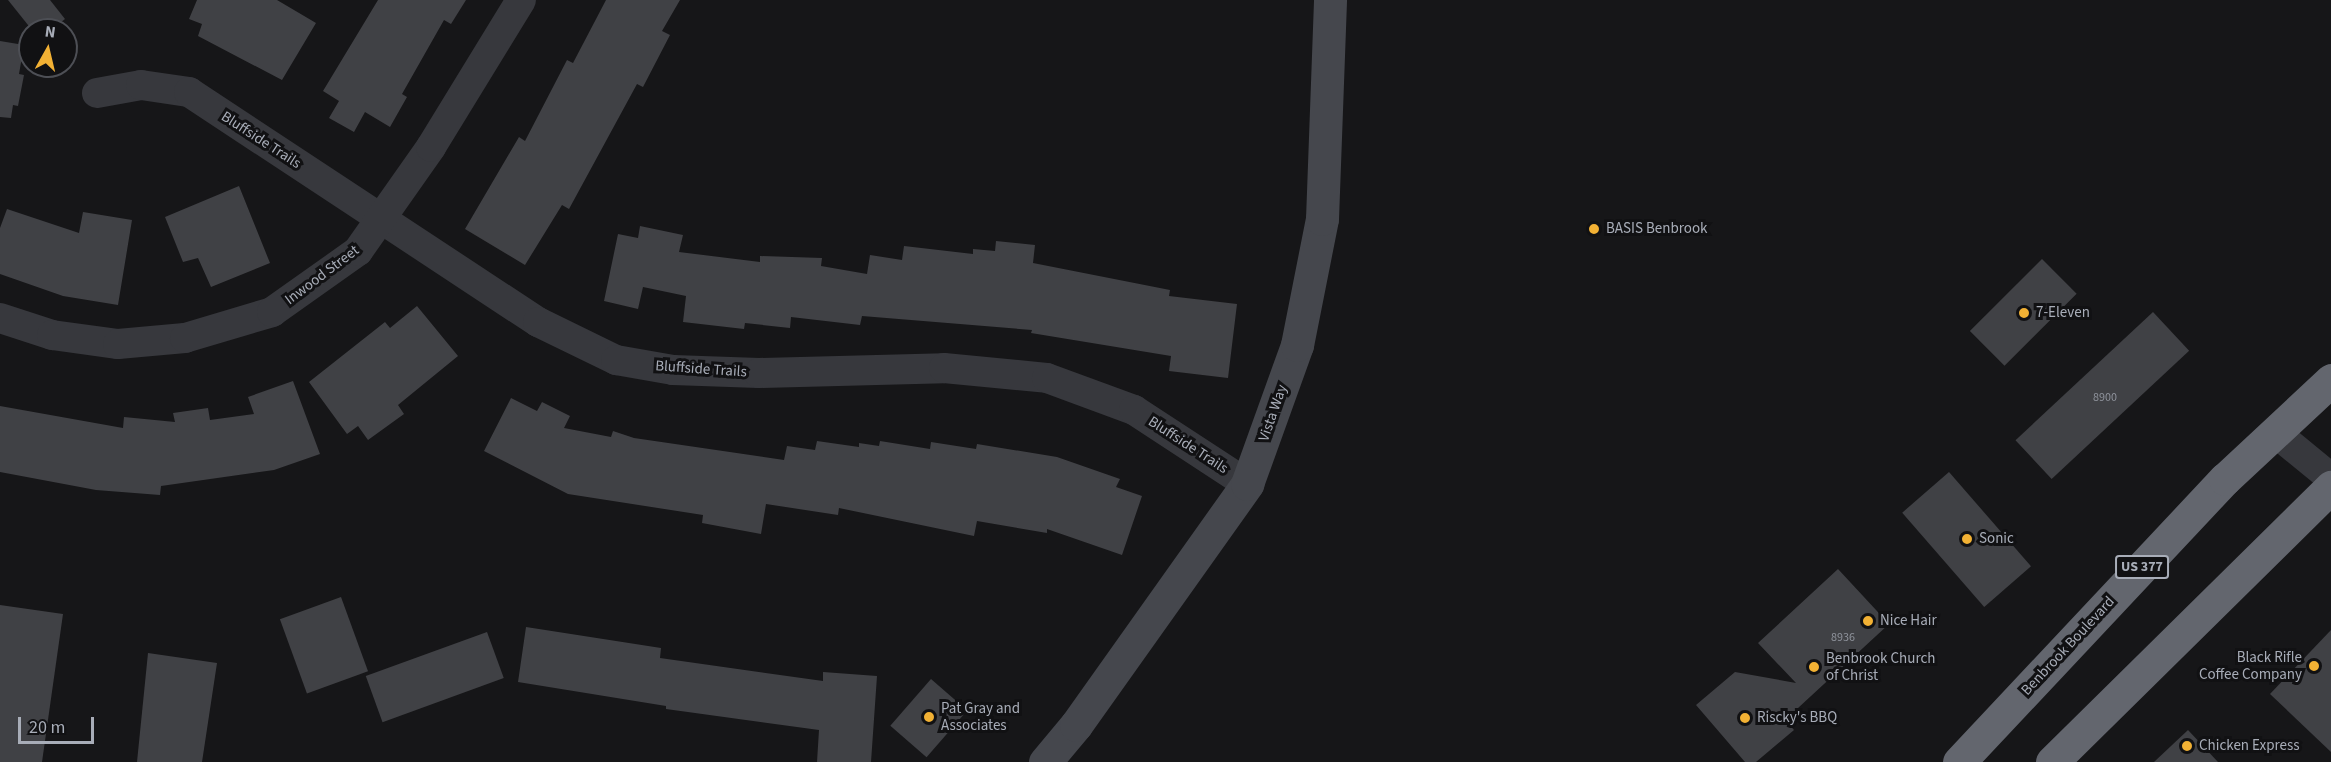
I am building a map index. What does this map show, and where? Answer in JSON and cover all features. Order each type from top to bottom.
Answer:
[{"type":"highway","name":"Benbrook Boulevard","points":[[1959,762],[2225,479],[2276,434],[2331,380]]},
{"type":"highway","points":[[2052,762],[2331,487]]},
{"type":"street","name":"Inwood Street","points":[[0,318],[52,335],[118,344],[185,338],[272,312],[358,251],[431,147],[521,0]]},
{"type":"street","name":"Vista Way","points":[[1045,762],[1076,725],[1247,484],[1297,345],[1322,219],[1330,0]]},
{"type":"street","name":"Bluffside Trails","points":[[98,93],[141,85],[189,92],[538,322],[616,360],[684,370],[759,373],[944,368],[1047,378],[1134,410],[1247,484]]},
{"type":"street","points":[[2276,434],[2331,478]]},
{"type":"building","points":[[8,0],[50,0],[64,18],[22,18]]},
{"type":"building","points":[[197,0],[277,0],[316,23],[282,80],[198,36],[202,24],[189,19]]},
{"type":"building","points":[[378,0],[466,0],[451,24],[444,20],[402,94],[407,97],[390,127],[365,112],[354,132],[329,118],[339,101],[323,91]]},
{"type":"building","points":[[606,0],[680,0],[662,31],[670,35],[643,87],[637,84],[569,209],[562,205],[525,265],[465,229],[519,137],[525,141],[567,60],[573,63]]},
{"type":"building","points":[[0,41],[18,44],[18,78],[23,78],[18,106],[13,105],[11,118],[0,117]]},
{"type":"building","points":[[239,186],[270,263],[211,287],[198,258],[183,262],[165,217]]},
{"type":"building","points":[[7,209],[79,233],[83,212],[132,220],[118,305],[63,296],[0,274],[0,228]]},
{"type":"building","points":[[640,226],[683,235],[679,252],[760,262],[760,256],[822,258],[821,266],[867,274],[870,255],[902,260],[904,246],[973,254],[973,249],[995,251],[996,241],[1035,245],[1033,263],[1170,290],[1169,296],[1237,304],[1228,378],[1169,371],[1171,356],[1031,333],[1032,330],[862,316],[860,325],[791,317],[790,328],[745,323],[744,329],[683,322],[686,296],[643,287],[638,309],[604,301],[618,234],[638,238]]},
{"type":"building","name":"7-Eleven","points":[[2042,259],[2077,294],[2005,366],[1970,331]]},
{"type":"building","points":[[417,306],[458,356],[398,405],[404,414],[368,440],[358,426],[347,434],[309,382],[385,322],[390,328]]},
{"type":"building","name":"7-Eleven","points":[[2153,312],[2189,351],[2052,479],[2016,440]]},
{"type":"building","points":[[293,381],[320,454],[274,470],[161,486],[160,495],[96,490],[0,472],[0,406],[123,428],[124,417],[175,422],[173,413],[208,408],[210,420],[254,414],[248,397]]},
{"type":"building","points":[[511,398],[537,411],[542,402],[570,416],[564,428],[611,437],[613,431],[634,438],[784,460],[787,446],[815,450],[817,441],[859,447],[859,443],[879,446],[880,441],[930,449],[931,442],[976,449],[977,444],[1057,457],[1120,479],[1116,487],[1142,496],[1122,555],[1047,529],[1047,533],[977,521],[974,536],[839,508],[838,515],[766,504],[761,534],[702,523],[703,515],[568,494],[484,451]]},
{"type":"building","name":"Sonic","points":[[1949,472],[2031,566],[1984,607],[1902,513]]},
{"type":"building","points":[[1838,569],[1889,624],[1785,720],[1794,730],[1756,762],[1745,762],[1696,705],[1735,672],[1796,683],[1758,643]]},
{"type":"building","points":[[341,597],[368,671],[307,693],[280,619]]},
{"type":"building","points":[[0,605],[63,614],[42,762],[0,762]]},
{"type":"building","points":[[526,627],[661,648],[660,658],[823,681],[823,672],[877,676],[871,762],[817,762],[819,730],[666,709],[666,706],[518,682]]},
{"type":"building","name":"Black Rifle Coffee Company","points":[[2331,630],[2331,752],[2270,694]]},
{"type":"building","points":[[487,632],[504,678],[383,722],[366,676]]},
{"type":"building","points":[[148,653],[217,663],[202,762],[137,762]]},
{"type":"building","name":"Pat Gray and Associates","points":[[931,679],[967,710],[927,757],[890,726]]},
{"type":"building","name":"Chicken Express","points":[[2188,730],[2218,762],[2154,762]]},
{"type":"place","name":"BASIS Benbrook","points":[[1594,229]]},
{"type":"place","name":"7-Eleven","points":[[2024,313]]},
{"type":"place","name":"Sonic","points":[[1967,539]]},
{"type":"place","name":"Nice Hair","points":[[1868,621]]},
{"type":"place","name":"Black Rifle Coffee Company","points":[[2314,666]]},
{"type":"place","name":"Benbrook Church of Christ","points":[[1814,667]]},
{"type":"place","name":"Pat Gray and Associates","points":[[929,717]]},
{"type":"place","name":"Riscky's BBQ","points":[[1745,718]]},
{"type":"place","name":"Chicken Express","points":[[2187,746]]}]
